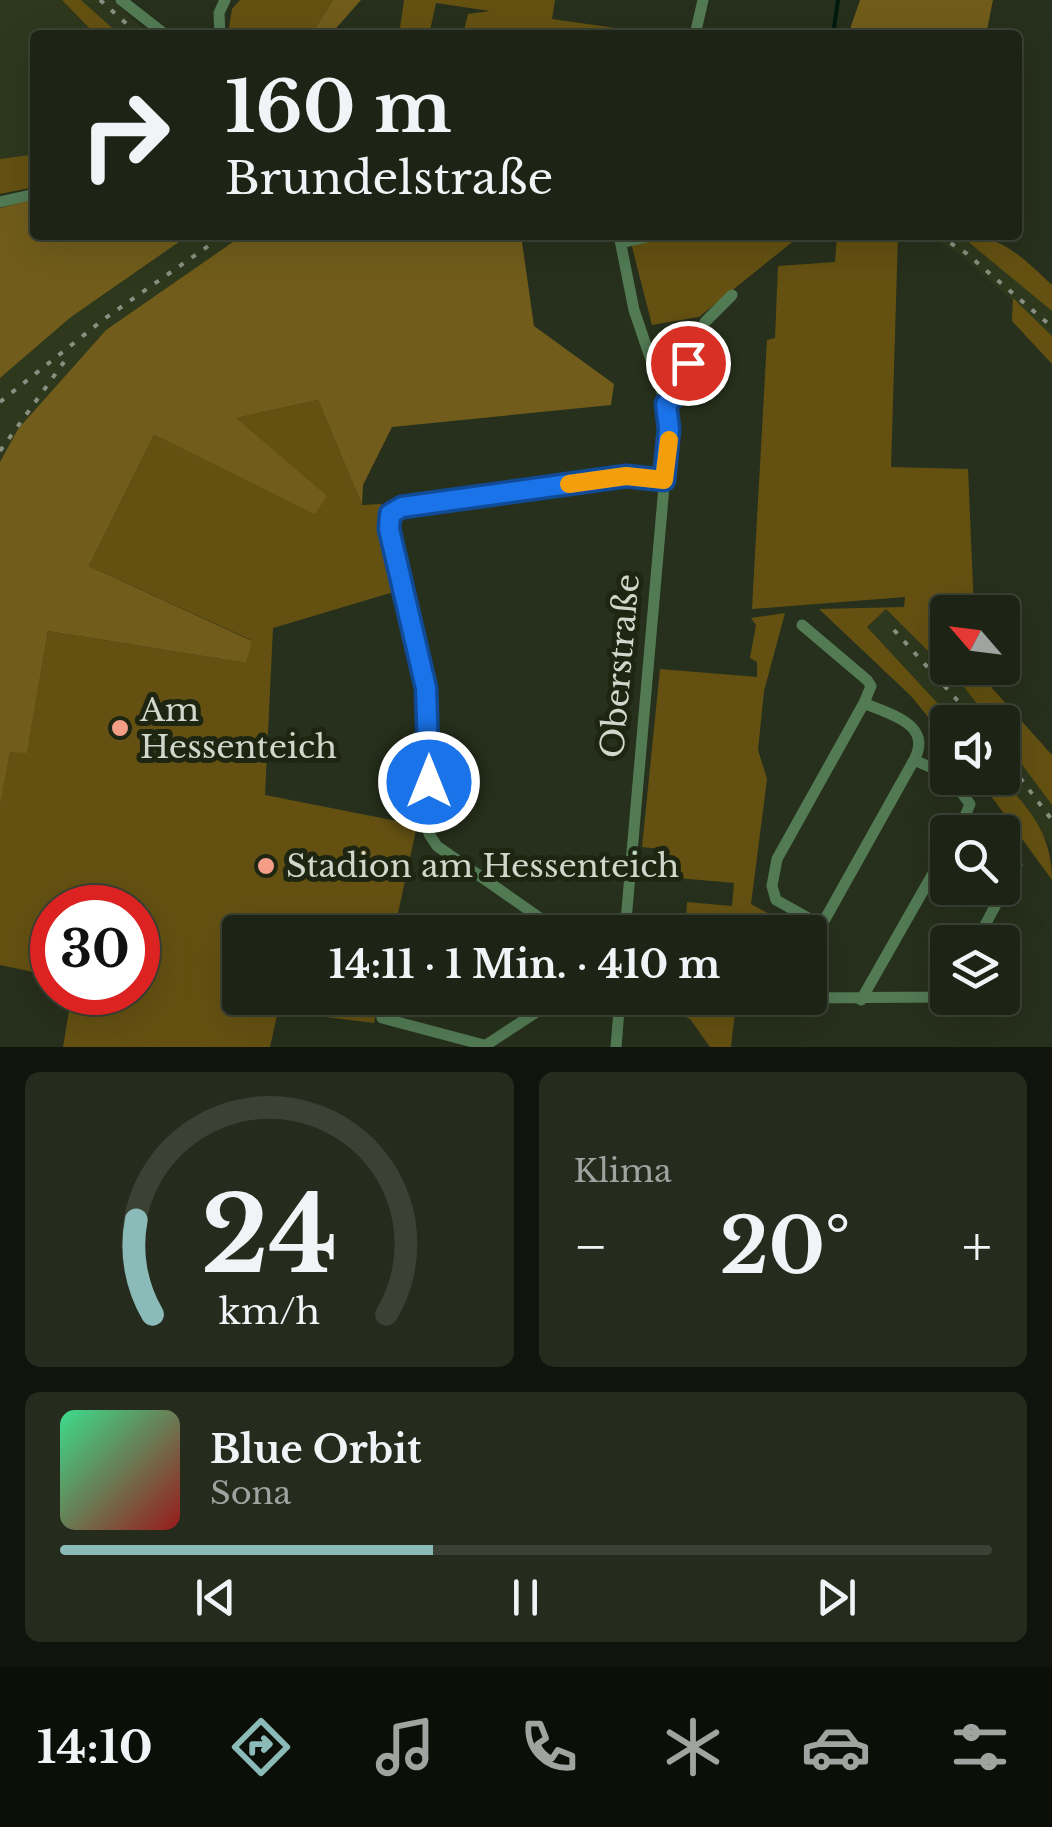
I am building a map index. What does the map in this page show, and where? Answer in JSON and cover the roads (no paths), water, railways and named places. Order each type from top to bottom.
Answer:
[{"type":"street","points":[[121,0],[160,30]]},
{"type":"street","points":[[220,30],[219,14],[225,0]]},
{"type":"street","points":[[696,30],[703,0]]},
{"type":"street","points":[[0,202],[30,195]]},
{"type":"street","name":"Oberstraße","points":[[620,240],[634,310],[666,404],[669,429],[626,915]]},
{"type":"street","name":"Oberstraße","points":[[666,404],[680,391],[698,334],[732,295]]},
{"type":"street","points":[[536,915],[437,846],[429,834],[426,688],[388,521],[395,509],[402,507],[626,476],[664,480]]},
{"type":"street","points":[[802,625],[871,686],[774,868],[776,900],[803,915]]},
{"type":"street","points":[[827,915],[914,760],[919,741],[913,726],[891,711],[864,703]]},
{"type":"street","points":[[914,760],[930,767]]},
{"type":"street","points":[[861,1000],[930,879]]},
{"type":"street","points":[[827,999],[930,997]]},
{"type":"street","points":[[382,1018],[483,1046],[531,1015]]},
{"type":"street","points":[[616,1047],[619,1015]]},
{"type":"waterway","points":[[834,30],[838,0]]},
{"type":"railway","points":[[100,0],[133,30]]},
{"type":"railway","points":[[0,402],[104,319],[217,240]]},
{"type":"railway","points":[[946,240],[1052,327]]},
{"type":"railway","points":[[0,451],[64,362]]},
{"type":"railway","points":[[894,630],[962,705]]},
{"type":"railway","points":[[1020,778],[1052,820]]},
{"type":"place","name":"Am Hessenteich","points":[[120,728]]},
{"type":"place","name":"Stadion am Hessenteich","points":[[266,866]]}]
